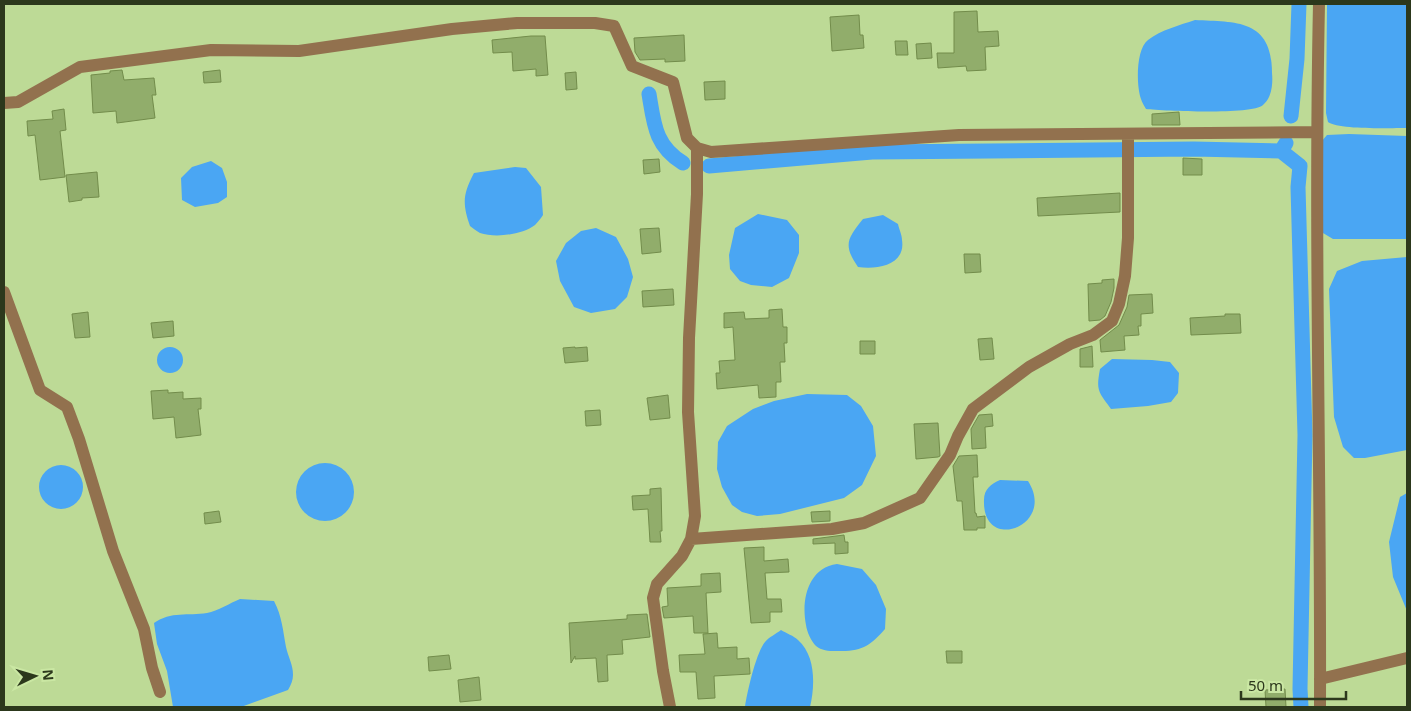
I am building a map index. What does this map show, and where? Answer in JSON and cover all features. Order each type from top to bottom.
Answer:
[{"type":"street","points":[[1319,4],[1316,132],[1320,491],[1320,707]]},
{"type":"street","points":[[4,103],[18,102],[80,67],[210,50],[299,51],[452,29],[517,23],[595,22],[614,26],[632,66],[673,82],[687,138],[697,148],[711,152],[959,135],[1316,132]]},
{"type":"street","points":[[690,539],[832,529],[864,523],[920,498],[950,455],[973,409],[1030,367],[1070,344],[1093,335],[1112,322],[1119,304],[1126,267],[1128,238],[1128,134]]},
{"type":"street","points":[[670,707],[653,598],[657,584],[682,556],[690,539],[696,516],[688,412],[689,338],[696,243],[697,148]]},
{"type":"street","points":[[4,292],[40,390],[67,408],[79,439],[113,551],[144,629],[152,668],[160,692]]},
{"type":"street","points":[[1320,679],[1407,658]]},
{"type":"water","points":[[1327,4],[1407,4],[1407,128],[1354,127],[1334,125],[1328,122],[1326,113]]},
{"type":"water","points":[[1195,20],[1237,23],[1249,27],[1266,42],[1270,55],[1272,86],[1270,94],[1263,105],[1256,108],[1226,111],[1146,109],[1139,93],[1138,77],[1139,59],[1144,45],[1159,33]]},
{"type":"water","points":[[1327,135],[1407,136],[1407,239],[1333,239],[1323,233],[1321,142]]},
{"type":"water","points":[[211,161],[222,168],[227,182],[227,197],[218,203],[195,207],[182,200],[181,178],[192,167]]},
{"type":"water","points":[[515,167],[526,168],[541,187],[543,215],[535,225],[516,233],[486,235],[480,233],[470,226],[465,205],[466,193],[474,173]]},
{"type":"water","points":[[758,214],[787,220],[799,235],[799,253],[789,278],[772,287],[751,285],[740,281],[730,269],[729,255],[735,228]]},
{"type":"water","points":[[883,215],[898,224],[902,236],[902,248],[899,255],[889,264],[873,268],[858,267],[850,253],[850,237],[863,219]]},
{"type":"water","points":[[596,228],[616,237],[628,259],[633,277],[627,297],[615,309],[591,313],[574,307],[560,281],[556,261],[566,243],[581,231]]},
{"type":"water","points":[[1407,257],[1407,450],[1365,458],[1354,458],[1343,447],[1334,417],[1329,289],[1337,271],[1362,261]]},
{"type":"water","points":[[170,347],[179,351],[183,360],[179,369],[170,373],[161,369],[157,360],[161,351]]},
{"type":"water","points":[[1112,359],[1170,362],[1179,373],[1178,393],[1171,402],[1111,409],[1099,390],[1098,382],[1100,369]]},
{"type":"water","points":[[807,394],[847,395],[861,406],[873,426],[876,456],[862,485],[844,498],[780,514],[757,516],[742,512],[732,505],[722,487],[717,469],[718,442],[727,426],[753,409],[774,401]]},
{"type":"water","points":[[319,463],[331,463],[346,471],[354,486],[354,498],[346,513],[331,521],[319,521],[304,513],[296,498],[296,486],[304,471]]},
{"type":"water","points":[[65,465],[77,471],[82,478],[82,496],[77,503],[70,508],[57,509],[49,506],[42,499],[39,483],[42,475],[49,468]]},
{"type":"water","points":[[1000,480],[1028,481],[1034,497],[1033,511],[1026,521],[1016,528],[1005,530],[994,526],[987,517],[984,500],[985,493],[991,485]]},
{"type":"water","points":[[1407,493],[1407,611],[1393,577],[1389,542],[1400,497]]},
{"type":"water","points":[[837,564],[862,569],[876,585],[886,609],[885,629],[871,643],[856,650],[832,651],[819,648],[812,642],[807,628],[805,615],[806,596],[813,578],[827,567]]},
{"type":"water","points":[[240,599],[274,601],[281,618],[286,647],[293,671],[292,681],[288,690],[241,707],[173,707],[167,671],[157,644],[154,623],[173,615],[211,612]]},
{"type":"water","points":[[781,630],[798,640],[808,654],[813,672],[813,690],[810,707],[745,707],[758,655],[767,640]]},
{"type":"building","points":[[977,11],[978,32],[998,31],[999,46],[985,47],[986,70],[967,71],[966,66],[938,68],[937,53],[954,53],[954,12]]},
{"type":"building","points":[[859,15],[860,35],[863,35],[864,48],[832,51],[830,17]]},
{"type":"building","points":[[684,35],[685,61],[665,62],[665,59],[640,60],[635,52],[634,38]]},
{"type":"building","points":[[545,36],[548,75],[536,76],[536,69],[513,71],[512,52],[493,53],[492,40]]},
{"type":"building","points":[[895,41],[907,41],[908,55],[896,55]]},
{"type":"building","points":[[931,43],[932,58],[917,59],[916,44]]},
{"type":"building","points":[[122,70],[124,80],[154,78],[156,95],[152,95],[155,118],[117,123],[116,111],[93,113],[91,75]]},
{"type":"building","points":[[220,70],[221,82],[204,83],[203,72]]},
{"type":"building","points":[[576,72],[577,89],[566,90],[565,73]]},
{"type":"building","points":[[725,81],[725,99],[705,100],[704,82]]},
{"type":"building","points":[[64,109],[66,130],[60,131],[65,177],[40,180],[35,135],[28,136],[27,121],[53,119],[52,111]]},
{"type":"building","points":[[1179,112],[1180,125],[1152,125],[1152,114]]},
{"type":"building","points":[[1183,158],[1202,159],[1202,175],[1183,175]]},
{"type":"building","points":[[659,159],[660,172],[644,174],[643,160]]},
{"type":"building","points":[[97,172],[99,197],[82,198],[82,200],[69,202],[66,175]]},
{"type":"building","points":[[1120,193],[1120,212],[1038,216],[1037,198]]},
{"type":"building","points":[[659,228],[661,252],[642,254],[640,229]]},
{"type":"building","points":[[964,254],[980,254],[981,272],[965,273]]},
{"type":"building","points":[[1114,279],[1111,302],[1105,316],[1100,320],[1089,321],[1088,284],[1102,283],[1102,280]]},
{"type":"building","points":[[673,289],[674,305],[643,307],[642,291]]},
{"type":"building","points":[[1152,294],[1153,313],[1141,314],[1141,326],[1138,326],[1139,335],[1124,336],[1125,350],[1101,352],[1100,340],[1119,325],[1127,307],[1129,295]]},
{"type":"building","points":[[782,309],[783,327],[787,327],[787,343],[784,343],[785,362],[780,362],[781,382],[776,382],[776,397],[759,398],[758,385],[717,389],[716,373],[720,373],[719,361],[735,360],[733,327],[724,328],[724,313],[744,312],[745,319],[769,318],[769,310]]},
{"type":"building","points":[[88,312],[90,337],[75,338],[72,314]]},
{"type":"building","points":[[1225,314],[1240,314],[1241,333],[1191,335],[1190,318],[1225,316]]},
{"type":"building","points":[[173,321],[174,336],[153,338],[151,323]]},
{"type":"building","points":[[992,338],[994,359],[980,360],[978,339]]},
{"type":"building","points":[[860,341],[875,341],[875,354],[860,354]]},
{"type":"building","points":[[1092,346],[1093,367],[1080,367],[1080,349]]},
{"type":"building","points":[[587,347],[588,361],[565,363],[563,348]]},
{"type":"building","points":[[168,390],[168,393],[183,392],[183,399],[201,398],[201,409],[198,409],[201,435],[176,438],[174,417],[153,419],[151,391]]},
{"type":"building","points":[[668,395],[670,418],[650,420],[647,398]]},
{"type":"building","points":[[600,410],[601,425],[586,426],[585,411]]},
{"type":"building","points":[[992,414],[993,426],[985,427],[986,448],[972,449],[971,429],[979,415]]},
{"type":"building","points":[[938,423],[940,456],[916,459],[914,424]]},
{"type":"building","points":[[977,455],[978,477],[973,477],[975,513],[977,517],[985,516],[985,528],[964,530],[962,501],[957,501],[953,466],[959,456]]},
{"type":"building","points":[[661,488],[661,542],[650,542],[648,509],[633,510],[632,496],[650,495],[650,489]]},
{"type":"building","points":[[219,511],[221,522],[205,524],[204,513]]},
{"type":"building","points":[[830,511],[830,521],[812,522],[811,512]]},
{"type":"building","points":[[844,535],[845,542],[848,542],[848,553],[835,554],[835,543],[813,544],[813,539]]},
{"type":"building","points":[[764,547],[764,561],[788,559],[789,572],[765,573],[767,599],[781,599],[782,612],[770,612],[770,622],[751,623],[744,548]]},
{"type":"building","points":[[720,573],[721,592],[706,593],[708,633],[694,633],[693,616],[664,618],[662,607],[668,606],[667,588],[701,586],[701,574]]},
{"type":"building","points":[[647,614],[650,637],[622,640],[623,654],[607,655],[608,681],[598,682],[596,658],[575,659],[575,656],[571,663],[569,623],[627,619],[627,615]]},
{"type":"building","points":[[717,633],[718,648],[737,647],[737,659],[749,658],[750,674],[714,676],[715,698],[698,699],[696,672],[680,672],[679,655],[705,654],[703,634]]},
{"type":"building","points":[[946,651],[962,651],[962,663],[947,663]]},
{"type":"building","points":[[449,655],[451,669],[429,671],[428,657]]},
{"type":"building","points":[[479,677],[481,700],[460,702],[458,680]]},
{"type":"building","points":[[1285,689],[1286,707],[1266,707],[1265,690]]},
{"type":"waterway","points":[[1291,116],[1297,59],[1299,4]]},
{"type":"waterway","points":[[649,94],[655,125],[661,142],[683,163]]},
{"type":"waterway","points":[[709,166],[872,152],[1194,149],[1281,151],[1286,143]]},
{"type":"waterway","points":[[1281,151],[1300,166],[1298,187],[1305,435],[1301,707]]}]
